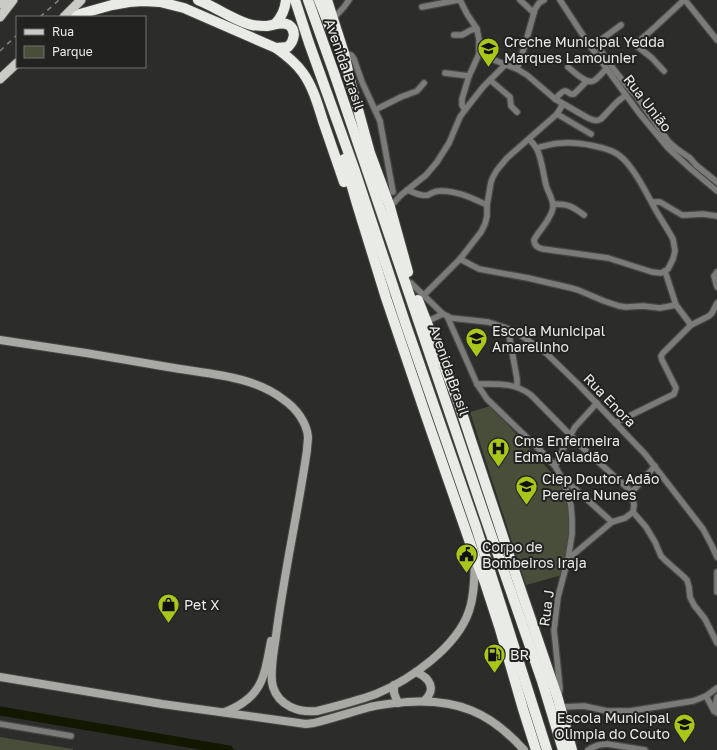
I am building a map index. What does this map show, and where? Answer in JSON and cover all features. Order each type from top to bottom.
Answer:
[{"type":"highway","points":[[176,0],[184,8]]},
{"type":"highway","points":[[198,0],[252,25],[261,26],[281,23],[288,25],[294,33],[292,41],[288,47],[276,48]]},
{"type":"highway","points":[[275,24],[284,13],[286,0]]},
{"type":"highway","points":[[290,0],[345,160],[356,204],[413,379],[485,583],[536,750]]},
{"type":"highway","name":"Avenida Brasil","points":[[295,0],[355,171],[406,325],[476,527],[547,750]]},
{"type":"highway","name":"Avenida Brasil","points":[[308,0],[542,681],[563,750]]},
{"type":"highway","name":"Avenida Brasil","points":[[319,0],[351,84]]},
{"type":"highway","name":"Avenida Brasil","points":[[327,0],[344,53],[370,153],[388,191],[390,207],[411,283],[459,404],[559,703],[572,750]]},
{"type":"highway","points":[[77,16],[127,1],[151,1],[184,8],[276,48],[291,59],[310,84],[318,103],[361,230],[369,243]]},
{"type":"highway","points":[[333,70],[352,107],[370,153]]},
{"type":"highway","points":[[355,171],[356,185],[380,277]]},
{"type":"highway","points":[[436,445],[449,466],[469,524],[491,575]]},
{"type":"main road","points":[[0,4],[3,0]]},
{"type":"main road","points":[[0,17],[13,0]]},
{"type":"main road","points":[[65,16],[81,0]]},
{"type":"main road","points":[[0,79],[16,65]]},
{"type":"street","points":[[333,19],[349,0]]},
{"type":"street","points":[[422,7],[459,0],[477,29],[479,54],[469,76],[462,102],[465,110]]},
{"type":"street","points":[[520,0],[534,13]]},
{"type":"street","points":[[517,69],[535,9],[539,3],[544,0]]},
{"type":"street","name":"Rua União","points":[[560,0],[578,30],[606,69],[613,72],[626,95],[639,113],[672,152],[717,191]]},
{"type":"street","points":[[664,71],[652,58],[638,47],[637,44],[685,0],[717,40]]},
{"type":"street","points":[[621,25],[598,42],[597,45],[613,72],[637,97],[669,142],[717,182]]},
{"type":"street","points":[[454,35],[462,35],[471,30],[477,29]]},
{"type":"street","points":[[344,53],[351,55],[354,59],[362,82],[380,121],[388,191],[401,195]]},
{"type":"street","points":[[479,54],[517,69],[527,75],[555,99],[596,121],[626,95]]},
{"type":"street","points":[[390,207],[401,195],[426,175],[437,162],[449,143],[460,117],[490,80],[506,64]]},
{"type":"street","points":[[568,67],[587,81],[592,82],[595,81],[606,69]]},
{"type":"street","points":[[445,73],[469,76]]},
{"type":"street","points":[[490,80],[510,97],[511,106],[517,112]]},
{"type":"street","points":[[555,99],[564,91],[574,94],[587,81]]},
{"type":"street","points":[[351,84],[362,82]]},
{"type":"street","points":[[375,110],[417,91],[424,83]]},
{"type":"street","points":[[424,295],[460,259],[481,232],[487,216],[487,205],[493,177],[497,170],[507,158],[558,114],[564,104]]},
{"type":"street","points":[[639,113],[646,109]]},
{"type":"street","points":[[558,114],[591,134]]},
{"type":"street","points":[[649,125],[654,120]]},
{"type":"street","points":[[529,139],[536,148],[553,204],[548,221],[534,240],[537,247],[548,250],[608,258],[652,272],[661,273],[666,271],[671,266],[675,251],[673,239],[635,174],[620,156],[603,148],[568,143],[536,148]]},
{"type":"street","points":[[407,190],[424,196],[435,191],[452,192],[468,196],[487,205]]},
{"type":"street","points":[[652,202],[660,202],[686,215],[703,214],[717,216]]},
{"type":"street","points":[[553,204],[565,204],[584,215]]},
{"type":"street","points":[[460,259],[479,269],[571,288],[619,306],[660,308],[676,305]]},
{"type":"street","points":[[666,271],[676,305],[692,325]]},
{"type":"street","points":[[717,272],[714,276],[717,287]]},
{"type":"street","points":[[411,283],[445,315],[426,322]]},
{"type":"street","points":[[615,423],[672,395],[675,391],[674,385],[661,356],[666,349],[692,325],[712,314],[717,303]]},
{"type":"street","name":"Rua Enora","points":[[445,315],[451,318],[504,327],[519,334],[546,353],[597,403],[645,454],[703,529],[710,540],[717,557]]},
{"type":"street","name":"Rua J","points":[[445,315],[477,384],[487,399],[555,466],[568,494],[571,506],[572,534],[568,559],[558,598],[554,630],[560,688],[559,703]]},
{"type":"street","points":[[508,329],[517,386]]},
{"type":"street","points":[[0,340],[80,352],[242,380],[273,392],[285,400],[296,411],[304,423],[308,436],[307,450],[279,613],[272,667],[273,687],[276,694],[282,702],[290,707],[309,712],[328,709],[367,697],[394,685],[429,663],[454,639],[465,622],[472,601],[475,557]]},
{"type":"street","points":[[477,384],[507,384],[517,386],[531,394],[585,450],[632,492],[634,505],[633,512],[625,518],[612,522],[568,559]]},
{"type":"street","points":[[555,466],[575,427],[597,403]]},
{"type":"street","points":[[632,492],[655,466]]},
{"type":"street","name":"Rua J","points":[[560,475],[612,522]]},
{"type":"street","points":[[633,512],[646,527],[661,556],[687,580],[690,597],[694,605],[705,619],[717,644]]},
{"type":"street","points":[[717,572],[717,592]]},
{"type":"street","points":[[224,712],[238,706],[248,699],[255,693],[262,681],[275,619],[279,613]]},
{"type":"street","points":[[416,672],[430,682],[430,693],[424,701]]},
{"type":"street","points":[[0,677],[162,704],[306,724],[330,719],[371,707],[398,702],[424,701],[449,704],[462,707],[494,722],[524,750]]},
{"type":"street","points":[[394,685],[394,694],[398,702]]},
{"type":"street","points":[[559,703],[608,711],[630,711],[693,701],[706,696],[717,688]]},
{"type":"street","points":[[706,696],[716,712]]},
{"type":"street","points":[[716,712],[717,697]]},
{"type":"street","points":[[0,724],[71,736]]},
{"type":"street","points":[[588,750],[602,744],[645,750]]},
{"type":"green space","points":[[491,406],[557,479],[567,502],[570,522],[567,554],[562,575],[526,585],[470,412]]},
{"type":"green space","points":[[0,737],[73,749],[73,750],[0,750]]},
{"type":"waterway","points":[[0,711],[229,750]]},
{"type":"railway","points":[[41,16],[59,0]]},
{"type":"railway","points":[[0,51],[16,36]]},
{"type":"place","name":"Creche Municipal Yedda Marques Lamounier","points":[[488,68]]},
{"type":"place","name":"Escola Municipal Amarelinho","points":[[476,358]]},
{"type":"place","name":"Cms Enfermeira Edma Valadão","points":[[498,468]]},
{"type":"place","name":"Ciep Doutor Adão Pereira Nunes","points":[[527,506]]},
{"type":"place","name":"Corpo de Bombeiros Iraja","points":[[466,574]]},
{"type":"place","name":"Pet X","points":[[168,624]]},
{"type":"place","name":"BR","points":[[495,674]]},
{"type":"place","name":"Escola Municipal Olimpia do Couto","points":[[685,744]]}]
